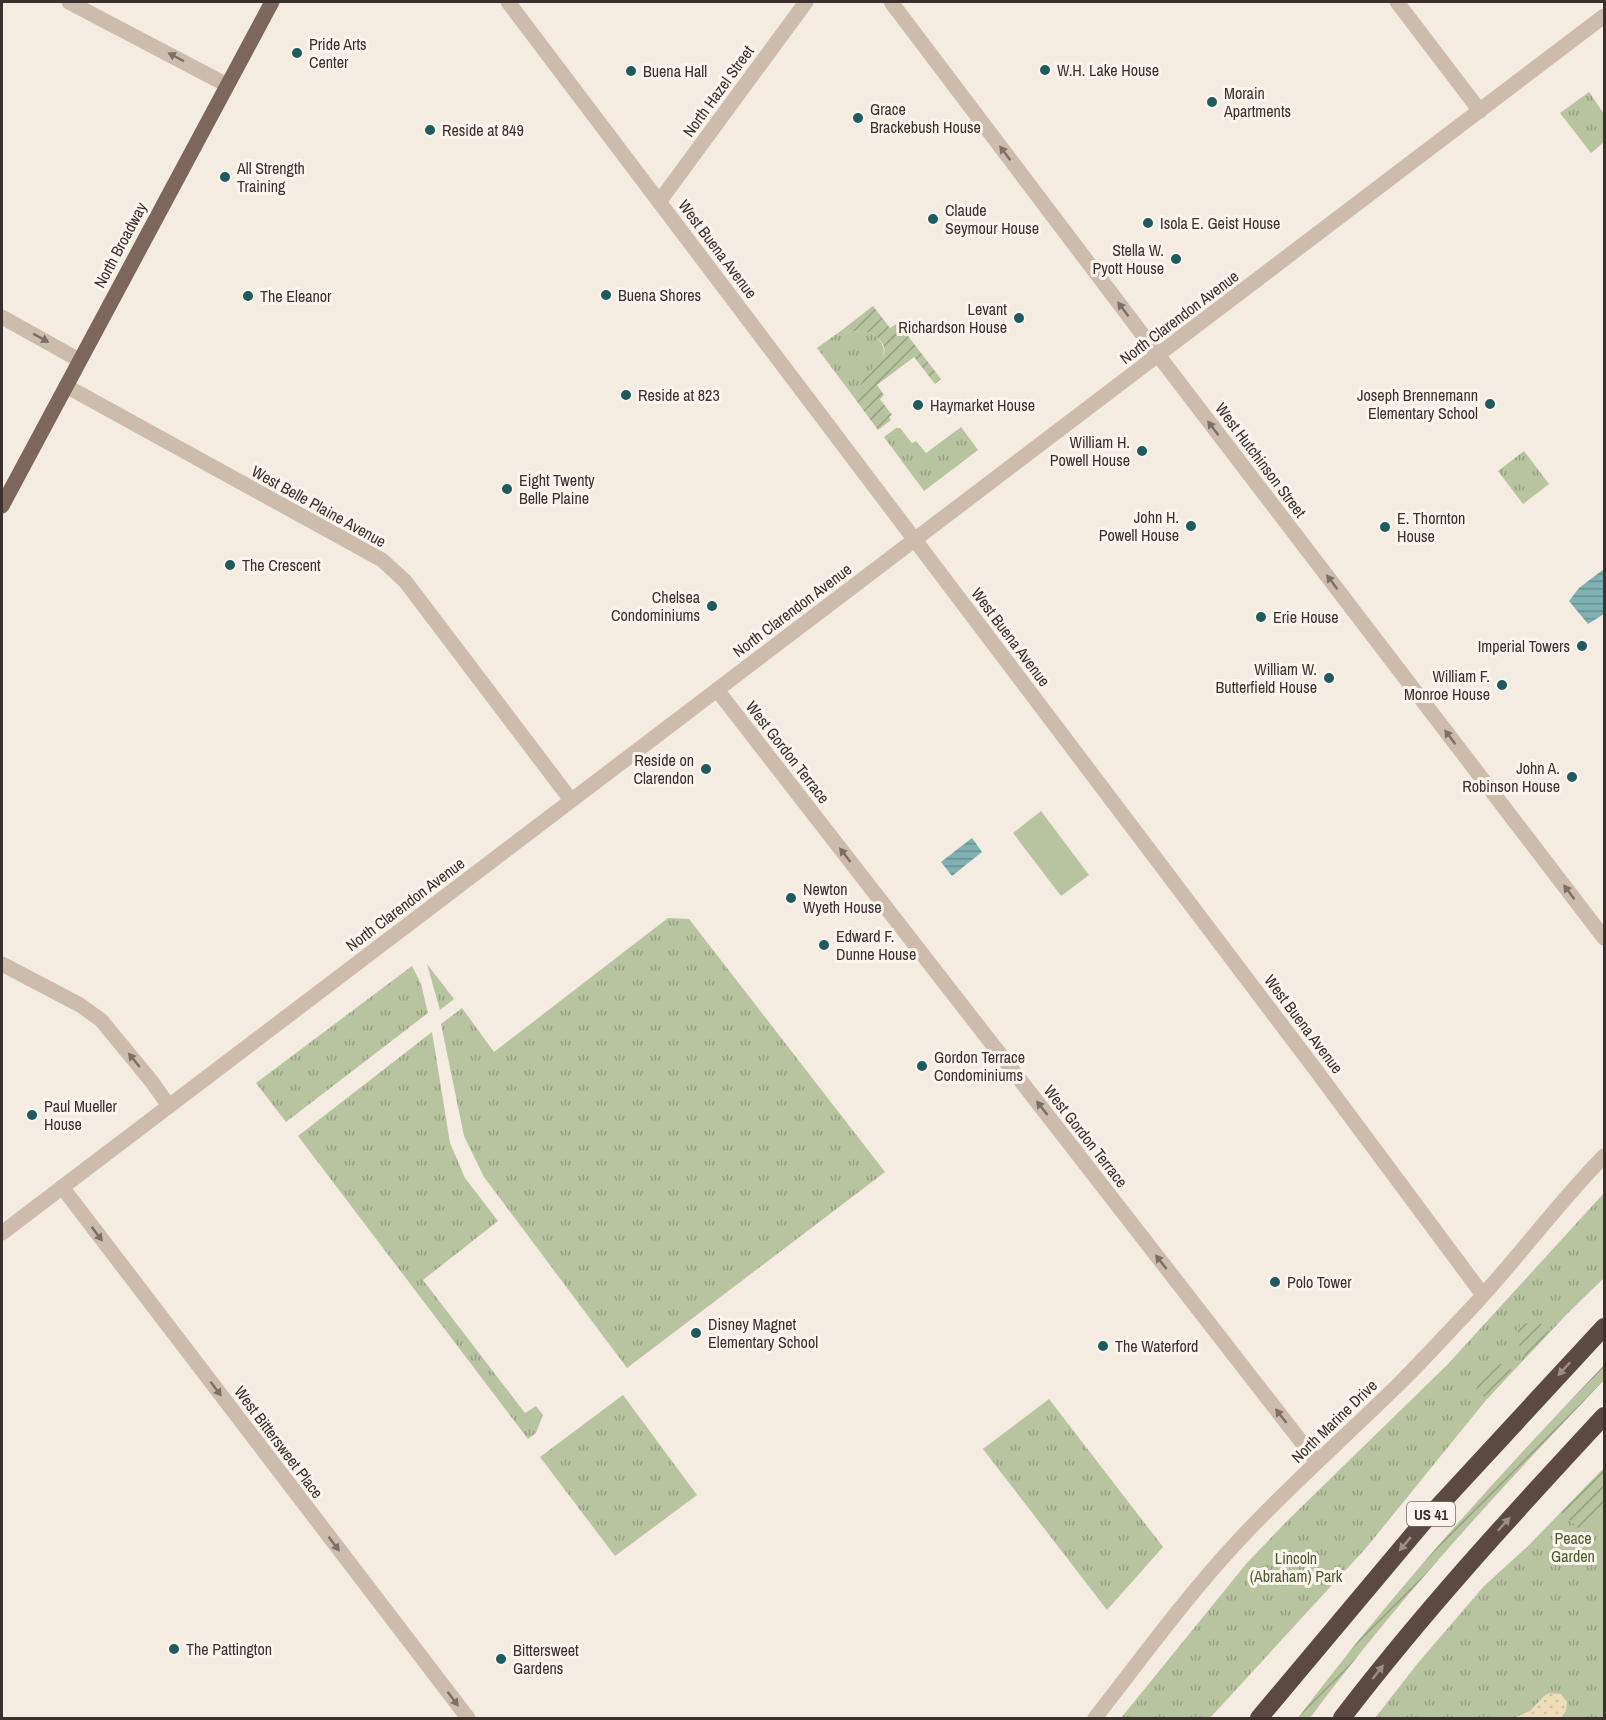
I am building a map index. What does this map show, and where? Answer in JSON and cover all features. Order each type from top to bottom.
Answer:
[{"type":"highway","name":"US 41","points":[[1259,1715],[1421,1525],[1513,1423],[1605,1327]]},
{"type":"highway","points":[[1342,1719],[1433,1603],[1605,1416]]},
{"type":"main road","name":"North Broadway","points":[[2,506],[272,2]]},
{"type":"street","points":[[69,2],[227,85]]},
{"type":"street","name":"West Buena Avenue","points":[[508,2],[1483,1295]]},
{"type":"street","name":"North Hazel Street","points":[[659,202],[806,2]]},
{"type":"street","name":"West Hutchinson Street","points":[[891,2],[1158,355],[1605,938]]},
{"type":"street","points":[[1397,2],[1480,111]]},
{"type":"street","name":"North Clarendon Avenue","points":[[2,1233],[1605,16]]},
{"type":"street","points":[[2,317],[80,360]]},
{"type":"street","name":"West Belle Plaine Avenue","points":[[66,386],[382,560],[405,581],[571,801]]},
{"type":"street","name":"West Gordon Terrace","points":[[717,690],[1317,1462]]},
{"type":"street","points":[[2,964],[80,1005],[101,1020],[169,1106]]},
{"type":"street","name":"North Marine Drive","points":[[1095,1719],[1168,1624],[1237,1542],[1402,1381],[1483,1295],[1605,1156]]},
{"type":"street","name":"West Bittersweet Place","points":[[62,1187],[468,1719]]},
{"type":"green space","points":[[1589,92],[1604,114],[1604,142],[1591,153],[1560,113]]},
{"type":"green space","points":[[873,306],[890,328],[898,323],[941,379],[935,384],[914,357],[877,385],[884,395],[880,399],[892,415],[889,417],[891,420],[878,430],[853,396],[885,350],[872,333],[852,331],[845,334],[842,330]]},
{"type":"green space","points":[[842,330],[845,334],[852,331],[872,333],[883,346],[884,352],[879,363],[853,396],[817,348]]},
{"type":"green space","points":[[961,427],[978,450],[924,491],[884,437],[896,428],[900,428],[912,443],[916,441],[926,453]]},
{"type":"green space","points":[[1524,451],[1549,484],[1523,504],[1498,471]]},
{"type":"green space","points":[[1041,811],[1089,875],[1061,896],[1013,833]]},
{"type":"green space","points":[[668,918],[689,919],[885,1172],[627,1368],[484,1177],[464,1136],[441,1024],[462,1008],[494,1052]]},
{"type":"green space","points":[[427,964],[454,999],[440,1010]]},
{"type":"green space","points":[[412,966],[421,984],[428,1013],[286,1122],[256,1083]]},
{"type":"green space","points":[[432,1032],[450,1143],[465,1178],[498,1221],[423,1280],[525,1413],[536,1406],[543,1415],[536,1433],[528,1439],[298,1136]]},
{"type":"green space","name":"Lincoln (Abraham) Park","points":[[1604,1193],[1604,1278],[1487,1399],[1366,1548],[1210,1718],[1121,1718],[1246,1564],[1448,1364]]},
{"type":"green space","points":[[1521,1323],[1541,1324],[1550,1331],[1526,1357],[1518,1341]]},
{"type":"green space","points":[[1500,1364],[1513,1371],[1487,1399],[1476,1390],[1479,1373],[1491,1365]]},
{"type":"green space","points":[[1604,1365],[1604,1380],[1452,1544],[1379,1629],[1310,1718],[1298,1718],[1370,1626],[1446,1537]]},
{"type":"green space","points":[[623,1395],[697,1495],[615,1556],[540,1457]]},
{"type":"green space","points":[[1049,1399],[1163,1547],[1107,1610],[983,1449]]},
{"type":"green space","name":"Peace Garden","points":[[1604,1468],[1604,1718],[1375,1718],[1418,1663],[1484,1586],[1528,1546]]},
{"type":"green space","points":[[1604,1468],[1604,1510],[1593,1519],[1587,1536],[1561,1512]]},
{"type":"sand","points":[[1549,1693],[1561,1694],[1567,1702],[1566,1711],[1561,1718],[1513,1718],[1530,1711]]},
{"type":"water","points":[[1604,569],[1604,614],[1588,624],[1569,601],[1579,588]]},
{"type":"water","points":[[972,838],[982,852],[952,876],[941,862]]},
{"type":"place","name":"Pride Arts Center","points":[[297,53]]},
{"type":"place","name":"W.H. Lake House","points":[[1045,70]]},
{"type":"place","name":"Buena Hall","points":[[631,71]]},
{"type":"place","name":"Morain Apartments","points":[[1212,102]]},
{"type":"place","name":"Grace Brackebush House","points":[[858,118]]},
{"type":"place","name":"Reside at 849","points":[[430,130]]},
{"type":"place","name":"All Strength Training","points":[[225,177]]},
{"type":"place","name":"Claude Seymour House","points":[[933,219]]},
{"type":"place","name":"Isola E. Geist House","points":[[1148,223]]},
{"type":"place","name":"Stella W. Pyott House","points":[[1176,259]]},
{"type":"place","name":"Buena Shores","points":[[606,295]]},
{"type":"place","name":"The Eleanor","points":[[248,296]]},
{"type":"place","name":"Levant Richardson House","points":[[1019,318]]},
{"type":"place","name":"Reside at 823","points":[[626,395]]},
{"type":"place","name":"Joseph Brennemann Elementary School","points":[[1490,404]]},
{"type":"place","name":"Haymarket House","points":[[918,405]]},
{"type":"place","name":"William H. Powell House","points":[[1142,451]]},
{"type":"place","name":"Eight Twenty Belle Plaine","points":[[507,489]]},
{"type":"place","name":"John H. Powell House","points":[[1191,526]]},
{"type":"place","name":"E. Thornton House","points":[[1385,527]]},
{"type":"place","name":"The Crescent","points":[[230,565]]},
{"type":"place","name":"Chelsea Condominiums","points":[[712,606]]},
{"type":"place","name":"Erie House","points":[[1261,617]]},
{"type":"place","name":"Imperial Towers","points":[[1582,646]]},
{"type":"place","name":"William W. Butterfield House","points":[[1329,678]]},
{"type":"place","name":"William F. Monroe House","points":[[1502,685]]},
{"type":"place","name":"Reside on Clarendon","points":[[706,769]]},
{"type":"place","name":"John A. Robinson House","points":[[1572,777]]},
{"type":"place","name":"Newton Wyeth House","points":[[791,898]]},
{"type":"place","name":"Edward F. Dunne House","points":[[824,945]]},
{"type":"place","name":"Gordon Terrace Condominiums","points":[[922,1066]]},
{"type":"place","name":"Paul Mueller House","points":[[32,1115]]},
{"type":"place","name":"Polo Tower","points":[[1275,1282]]},
{"type":"place","name":"Disney Magnet Elementary School","points":[[696,1333]]},
{"type":"place","name":"The Waterford","points":[[1103,1346]]},
{"type":"place","name":"The Pattington","points":[[174,1649]]},
{"type":"place","name":"Bittersweet Gardens","points":[[501,1659]]}]
